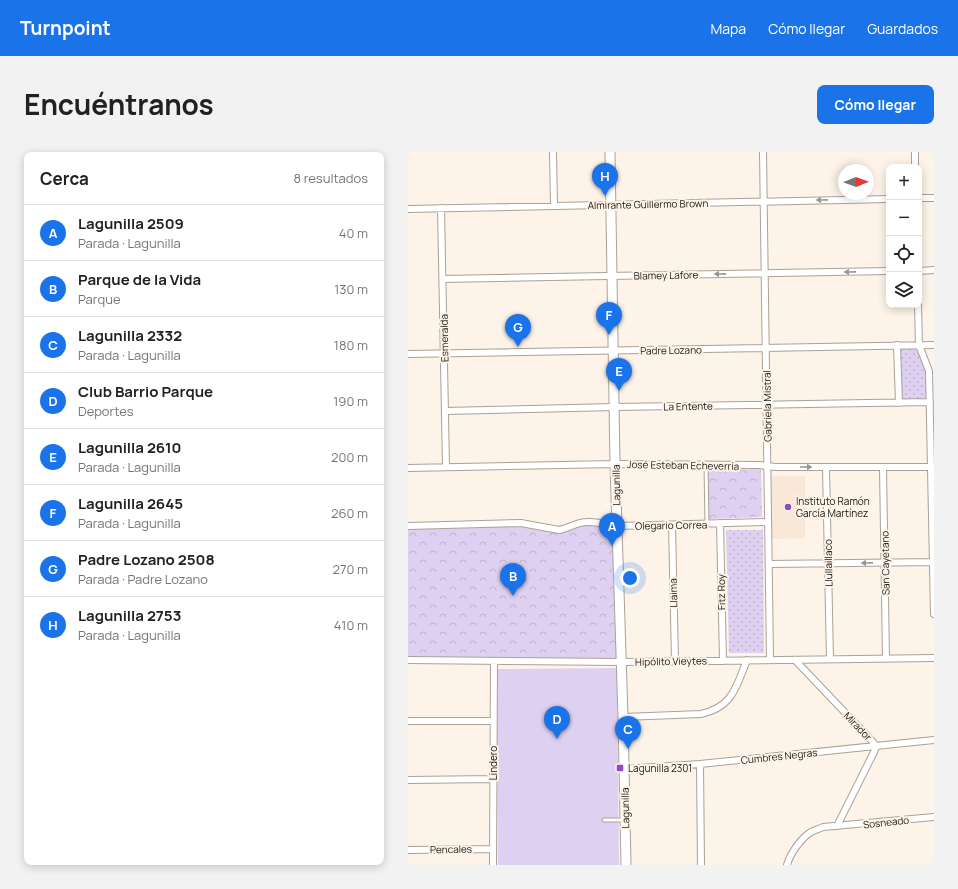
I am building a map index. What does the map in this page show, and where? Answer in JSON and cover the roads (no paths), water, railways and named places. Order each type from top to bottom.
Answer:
[{"type":"main road","name":"Lagunilla","points":[[610,152],[615,464],[626,865]]},
{"type":"street","points":[[553,152],[554,206]]},
{"type":"street","name":"Gabriela Mistral","points":[[763,152],[770,660]]},
{"type":"street","points":[[915,152],[915,164]]},
{"type":"street","points":[[922,198],[934,198]]},
{"type":"street","name":"Almirante Guillermo Brown","points":[[408,209],[886,199]]},
{"type":"street","name":"Esmeralda","points":[[441,208],[446,467]]},
{"type":"street","points":[[922,271],[934,270]]},
{"type":"street","name":"Blamey Lafore","points":[[443,279],[886,271]]},
{"type":"street","points":[[918,308],[919,345],[932,371],[930,402],[933,467],[934,614]]},
{"type":"street","name":"Padre Lozano","points":[[408,354],[934,344]]},
{"type":"street","points":[[898,345],[899,403]]},
{"type":"street","name":"La Entente","points":[[445,411],[615,406],[930,402]]},
{"type":"street","name":"José Esteban Echeverría","points":[[408,468],[615,464],[759,465],[775,467],[826,468],[933,467]]},
{"type":"street","name":"Llullaillaco","points":[[826,468],[830,659]]},
{"type":"street","name":"San Cayetano","points":[[883,468],[886,659]]},
{"type":"street","name":"Olegario Correa","points":[[408,526],[521,523],[559,530],[578,523],[588,522],[617,526],[768,522]]},
{"type":"street","name":"Fitz Roy","points":[[720,523],[723,661]]},
{"type":"street","name":"Llaima","points":[[672,525],[674,661]]},
{"type":"street","points":[[769,564],[934,562]]},
{"type":"street","name":"Hipólito Vieytes","points":[[408,660],[621,662],[934,658]]},
{"type":"street","points":[[623,717],[701,714],[718,709],[728,700],[734,691],[747,660]]},
{"type":"street","name":"Mirador","points":[[795,660],[873,742],[876,747],[837,826]]},
{"type":"street","name":"Lindero","points":[[493,865],[494,662]]},
{"type":"street","points":[[408,721],[493,721]]},
{"type":"street","name":"Cumbres Negras","points":[[624,770],[876,747],[934,740]]},
{"type":"street","points":[[700,764],[701,865]]},
{"type":"street","points":[[408,780],[493,779]]},
{"type":"street","name":"Sosneado","points":[[787,865],[793,852],[804,837],[823,827],[934,817]]},
{"type":"street","name":"Pencales","points":[[408,850],[493,849]]},
{"type":"lane","points":[[706,465],[707,524]]},
{"type":"lane","points":[[604,820],[625,820]]},
{"type":"place","name":"Lagunilla 2753","points":[[605,196]]},
{"type":"place","name":"Lagunilla 2645","points":[[609,335]]},
{"type":"place","name":"Padre Lozano 2508","points":[[518,347]]},
{"type":"place","name":"Lagunilla 2610","points":[[619,391]]},
{"type":"place","name":"Instituto Ramón García Martínez","points":[[788,507]]},
{"type":"place","name":"Lagunilla 2509","points":[[612,546]]},
{"type":"place","name":"Parque de la Vida","points":[[513,596]]},
{"type":"place","name":"Club Barrio Parque","points":[[557,739]]},
{"type":"place","name":"Lagunilla 2332","points":[[628,749]]},
{"type":"place","name":"Lagunilla 2301","points":[[620,768]]}]
